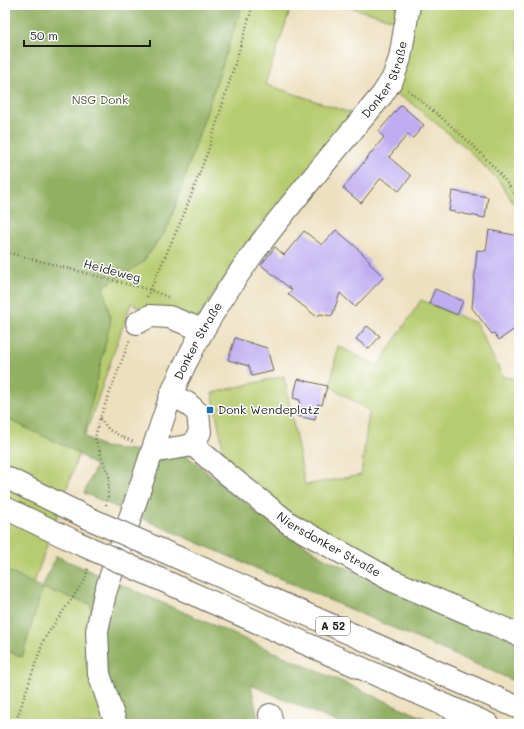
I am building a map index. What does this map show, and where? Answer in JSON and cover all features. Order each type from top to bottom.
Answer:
[{"type":"main road","name":"Donker Straße","points":[[116,724],[99,674],[98,631],[105,592],[171,395],[183,366],[202,330],[241,268],[274,225],[382,95],[393,78],[400,58],[409,5]]},
{"type":"main road","points":[[137,323],[150,316],[169,317],[202,330]]},
{"type":"main road","points":[[152,452],[192,445],[200,432],[198,413],[187,403],[171,395]]},
{"type":"main road","name":"Niersdonker Straße","points":[[192,445],[290,524],[390,580],[519,635]]},
{"type":"main road","name":"A 52","points":[[5,477],[86,517],[519,708]]},
{"type":"main road","name":"A 52","points":[[5,508],[138,570],[488,724]]},
{"type":"path","points":[[150,290],[184,214],[209,148],[253,5]]},
{"type":"path","points":[[393,78],[484,156],[510,185],[519,201]]},
{"type":"path","name":"Heideweg","points":[[5,252],[150,290],[169,297]]},
{"type":"path","points":[[137,323],[100,418],[109,430],[152,452]]},
{"type":"path","points":[[15,724],[44,638]]},
{"type":"green space","points":[[5,5],[149,254],[169,225],[242,5],[292,5],[265,84],[354,114],[259,226],[209,301],[189,335],[131,303],[10,652],[22,657],[42,588],[91,604],[87,664],[107,724],[5,724]]},
{"type":"green space","name":"NSG Donk","points":[[5,5],[242,5],[169,225],[142,263],[103,287],[111,320],[84,436],[104,447],[187,456],[260,515],[326,559],[519,642],[519,683],[84,493],[96,466],[73,450],[5,418]]},
{"type":"green space","points":[[341,5],[398,5],[395,20]]},
{"type":"green space","points":[[417,5],[519,5],[519,212],[501,183],[465,147],[409,101],[395,94]]},
{"type":"green space","points":[[421,300],[476,323],[503,377],[519,379],[519,629],[404,580],[314,528],[279,504],[225,458],[212,393],[284,376],[305,485],[361,475],[369,411],[330,386],[338,346],[378,366]]},
{"type":"green space","points":[[56,556],[438,724],[341,724],[251,685],[259,724],[107,724],[87,664],[91,604],[42,588]]},
{"type":"green space","points":[[5,570],[42,588],[22,657],[5,650]]},
{"type":"building","points":[[401,105],[424,125],[413,138],[408,134],[389,157],[411,176],[399,191],[381,178],[361,203],[343,188],[384,137],[378,132]]},
{"type":"building","points":[[452,191],[488,197],[485,218],[449,211]]},
{"type":"building","points":[[336,230],[354,245],[370,261],[369,263],[384,277],[355,307],[340,293],[332,316],[320,314],[317,317],[288,294],[292,290],[261,265],[275,247],[284,255],[304,231],[322,245]]},
{"type":"building","points":[[489,230],[519,236],[519,326],[499,340],[494,333],[492,334],[472,308],[477,250],[486,251]]},
{"type":"building","points":[[435,289],[463,301],[457,315],[429,303]]},
{"type":"building","points":[[367,326],[380,336],[369,349],[356,339]]},
{"type":"building","points":[[235,338],[267,348],[273,371],[252,376],[249,366],[228,360]]},
{"type":"building","points":[[298,379],[327,386],[322,405],[318,404],[315,420],[297,416],[300,400],[293,398]]},
{"type":"place","name":"Donk Wendeplatz","points":[[210,410]]}]
